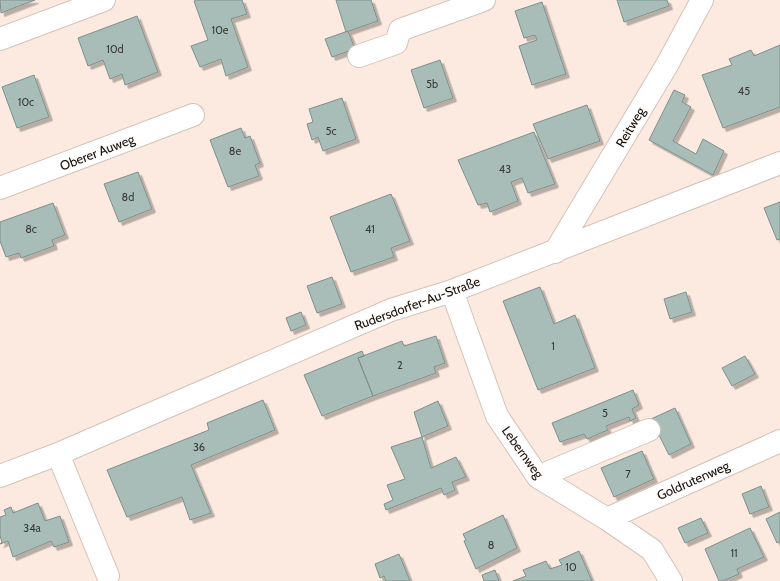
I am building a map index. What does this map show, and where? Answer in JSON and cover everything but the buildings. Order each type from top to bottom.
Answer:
[{"type":"street","points":[[0,39],[104,0]]},
{"type":"street","points":[[359,56],[396,42],[400,30],[484,0]]},
{"type":"street","name":"Reitweg","points":[[555,252],[667,65],[702,0]]},
{"type":"street","name":"Oberer Auweg","points":[[0,188],[193,115]]},
{"type":"street","name":"Rudersdorfer-Au-Straße","points":[[0,476],[58,454],[391,310],[452,291],[780,164]]},
{"type":"street","name":"Lebernweg","points":[[452,291],[497,416],[538,477],[607,519],[652,550],[671,581]]},
{"type":"street","points":[[538,477],[649,430]]},
{"type":"street","name":"Goldrutenweg","points":[[607,519],[780,441]]},
{"type":"street","points":[[58,454],[108,576]]}]
